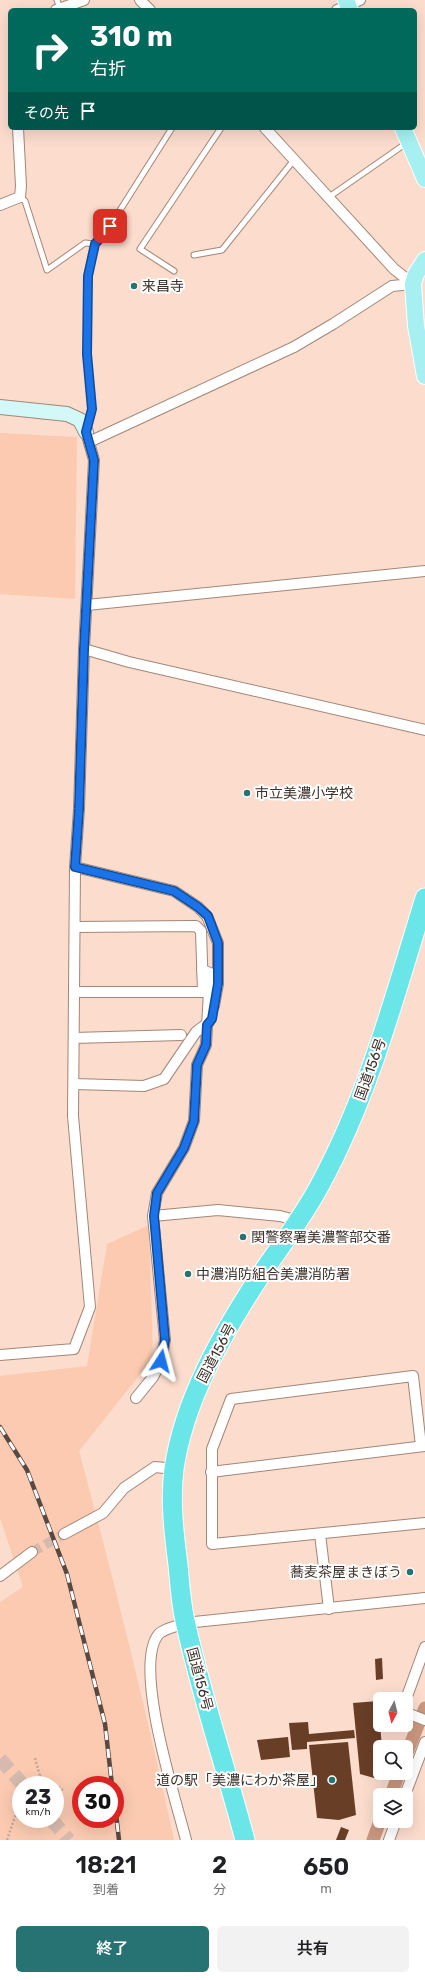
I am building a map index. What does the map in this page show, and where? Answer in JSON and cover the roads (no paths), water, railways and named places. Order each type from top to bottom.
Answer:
[{"type":"highway","name":"国道156号","points":[[245,1840],[185,1623],[174,1530],[174,1469],[186,1418],[214,1356],[260,1277],[299,1222],[321,1184],[339,1148],[376,1056],[425,898]]},
{"type":"main road","points":[[406,135],[425,178]]},
{"type":"main road","points":[[425,260],[416,274],[413,284],[416,326],[425,376]]},
{"type":"street","points":[[140,0],[148,8]]},
{"type":"street","points":[[58,6],[78,4]]},
{"type":"street","points":[[0,204],[20,197],[21,186],[18,130]]},
{"type":"street","points":[[270,130],[394,269],[413,284]]},
{"type":"street","points":[[88,437],[294,347],[392,286],[413,284]]},
{"type":"street","points":[[0,407],[67,414],[80,420],[88,437],[94,460],[84,649],[79,809],[75,867],[73,1116],[90,1307],[74,1349],[0,1354]]},
{"type":"street","points":[[87,605],[425,571]]},
{"type":"street","points":[[84,649],[129,662],[425,730]]},
{"type":"street","points":[[74,1084],[144,1086],[164,1079],[196,1032],[207,1025],[212,1019],[218,984],[218,943],[208,916],[198,907],[174,891],[75,867]]},
{"type":"street","points":[[74,927],[196,926],[201,931],[203,992],[74,992]]},
{"type":"street","points":[[136,1398],[153,1377],[161,1361],[165,1340],[154,1216],[157,1193],[184,1148],[194,1121],[197,1065],[206,1045],[210,973],[202,970]]},
{"type":"street","points":[[74,1038],[181,1035]]},
{"type":"street","points":[[154,1216],[218,1210],[280,1216],[299,1222]]},
{"type":"street","points":[[211,1472],[423,1446],[413,1376],[232,1399],[212,1449],[211,1472],[212,1544],[425,1523]]},
{"type":"street","points":[[64,1534],[103,1512],[124,1488],[155,1468],[174,1469]]},
{"type":"street","points":[[320,1534],[329,1609]]},
{"type":"street","points":[[0,1576],[32,1552]]},
{"type":"street","points":[[186,1840],[161,1746],[151,1691],[150,1660],[152,1646],[158,1634],[185,1623],[425,1598]]},
{"type":"street","points":[[409,1692],[425,1647]]},
{"type":"street","points":[[413,1715],[425,1720]]},
{"type":"street","points":[[408,1788],[425,1742]]},
{"type":"street","points":[[389,1840],[393,1828]]},
{"type":"lane","points":[[88,437],[92,409],[87,354],[88,276],[95,244],[110,226],[171,130]]},
{"type":"lane","points":[[174,271],[140,249],[220,130]]},
{"type":"lane","points":[[329,197],[406,135]]},
{"type":"lane","points":[[194,255],[222,250],[295,159]]},
{"type":"lane","points":[[20,197],[25,201],[47,270],[85,243],[95,244]]},
{"type":"waterway","points":[[412,1740],[425,1708]]},
{"type":"waterway","points":[[394,1788],[396,1780]]},
{"type":"waterway","points":[[373,1840],[377,1828]]},
{"type":"tunnel","points":[[32,1552],[64,1534]]},
{"type":"tunnel","points":[[0,1759],[15,1776]]},
{"type":"tunnel","points":[[59,1828],[69,1840]]},
{"type":"railway","points":[[0,1427],[27,1470],[67,1574],[105,1724],[111,1776]]},
{"type":"railway","points":[[118,1828],[119,1840]]},
{"type":"place","name":"来昌寺","points":[[134,286]]},
{"type":"place","name":"市立美濃小学校","points":[[247,793]]},
{"type":"place","name":"関警察署美濃警部交番","points":[[243,1237]]},
{"type":"place","name":"中濃消防組合美濃消防署","points":[[188,1274]]},
{"type":"place","name":"蕎麦茶屋まきぼう","points":[[410,1572]]},
{"type":"place","name":"道の駅「美濃にわか茶屋」","points":[[332,1780]]}]
